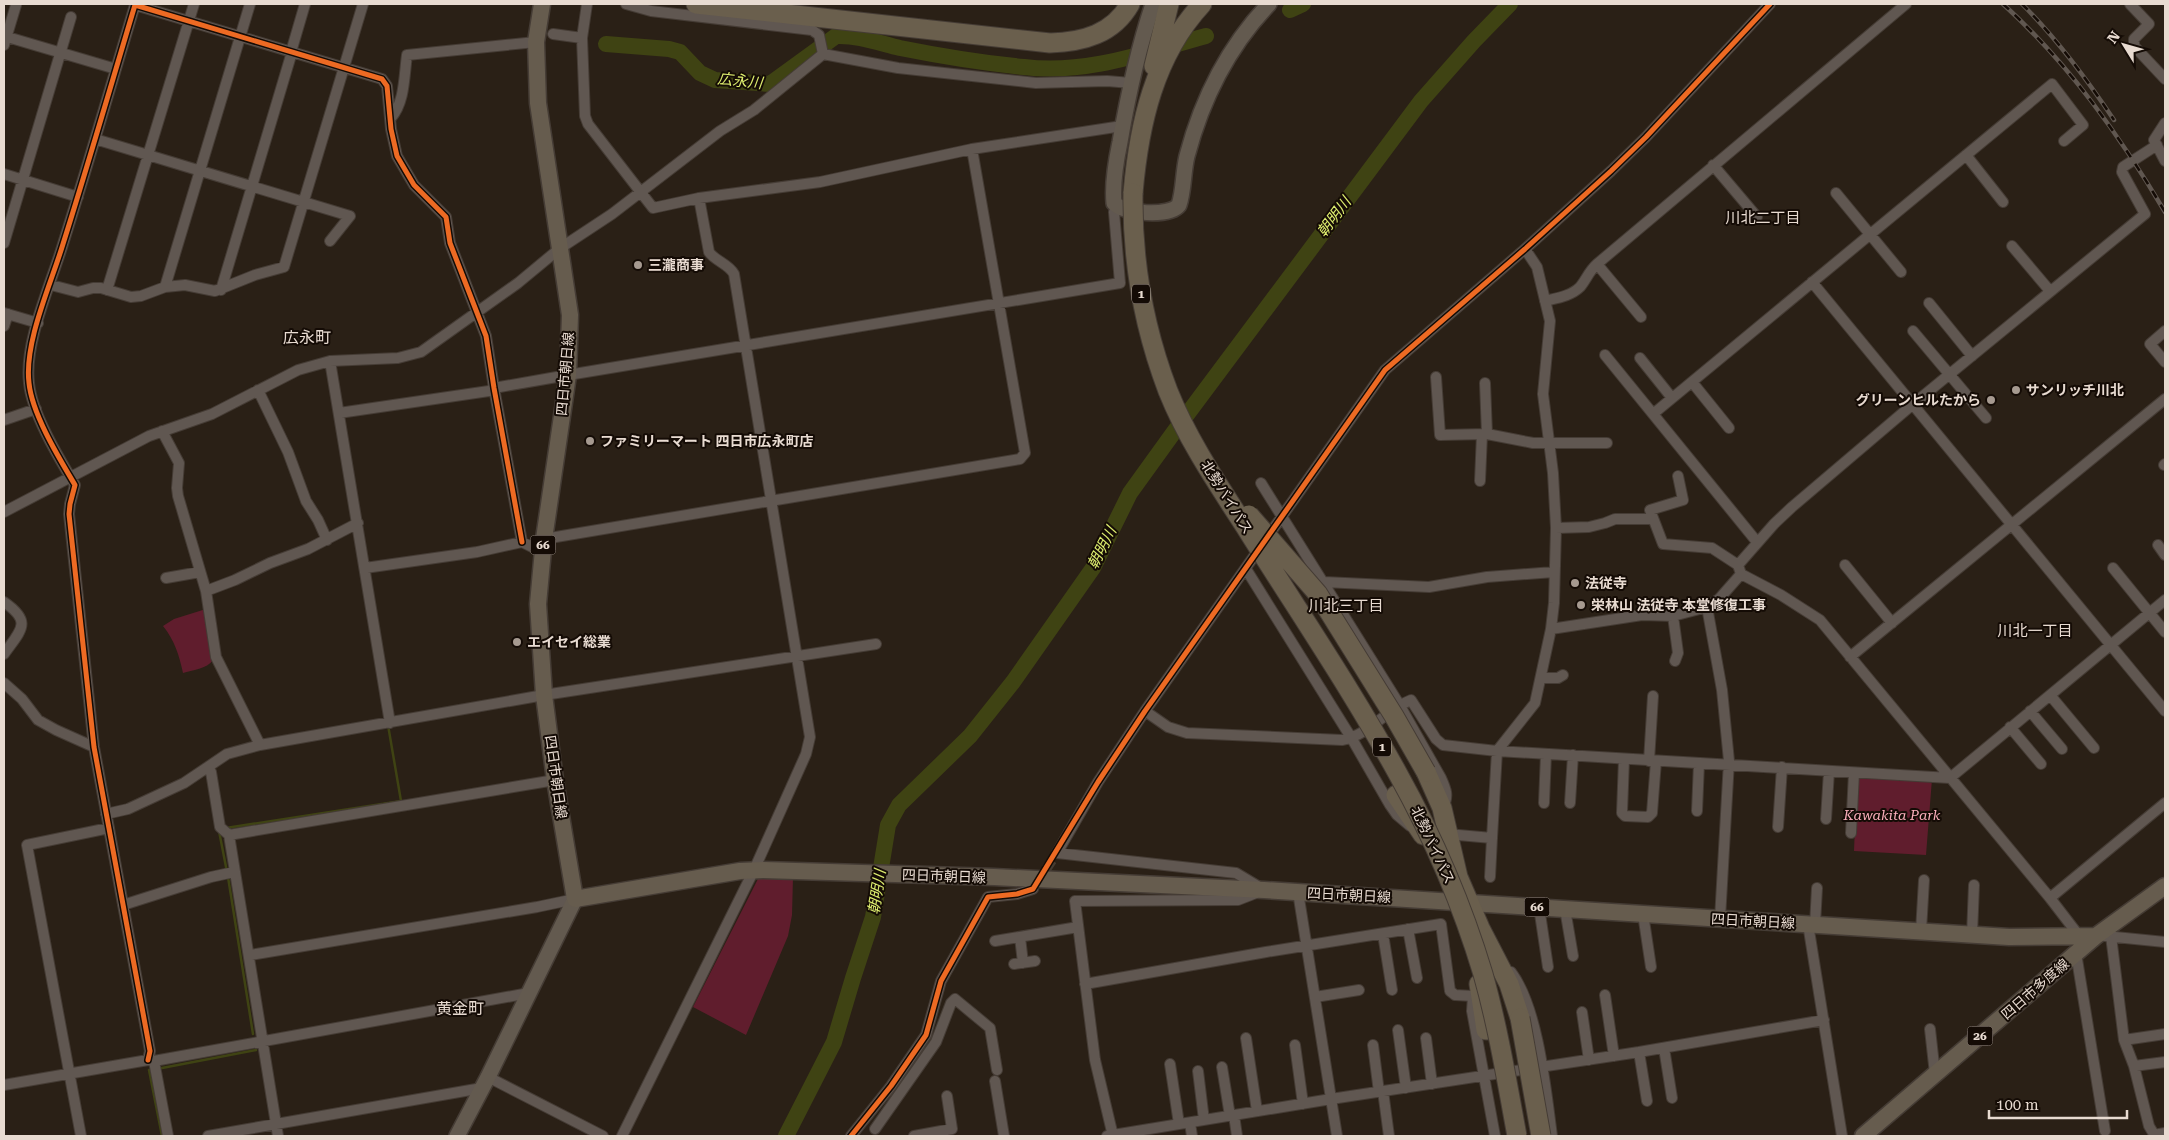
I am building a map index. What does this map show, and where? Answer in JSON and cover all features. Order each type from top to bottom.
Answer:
[{"type":"highway","points":[[696,4],[1021,40],[1062,42],[1088,38],[1108,28],[1117,21],[1130,4]]},
{"type":"highway","points":[[777,4],[1051,34],[1069,33],[1094,26],[1106,18],[1118,4]]},
{"type":"highway","name":"1","points":[[1169,4],[1176,30]]},
{"type":"highway","name":"1","points":[[1160,57],[1176,30],[1202,4]]},
{"type":"highway","points":[[1160,57],[1176,30],[1207,4]]},
{"type":"highway","name":"北勢バイパス","points":[[1160,57],[1138,149],[1134,193],[1134,241],[1140,291],[1154,346],[1169,392],[1190,439],[1372,729],[1425,827],[1446,871],[1483,974],[1496,1028],[1517,1136]]},
{"type":"highway","name":"1","points":[[1169,392],[1188,441],[1212,489],[1491,950],[1508,984],[1520,1018],[1541,1136]]},
{"type":"highway","name":"1","points":[[1190,439],[1239,503],[1318,594],[1394,716],[1426,772],[1442,808],[1458,877],[1461,902],[1472,950],[1476,993],[1486,1030],[1506,1136]]},
{"type":"main road","name":"四日市朝日線","points":[[542,4],[536,42],[538,103],[570,315],[568,375],[543,545],[538,604],[544,695],[555,780],[575,899],[759,870],[994,877],[1264,890],[2008,937],[2104,936]]},
{"type":"main road","name":"四日市多度線","points":[[1863,1136],[2076,954],[2104,936],[2165,886]]},
{"type":"street","points":[[168,1136],[151,1061],[94,747],[69,514],[76,485],[70,477],[30,395],[28,364],[38,323],[78,197],[135,4],[382,79],[387,86],[391,129],[397,156],[414,185],[446,217],[450,243],[486,336],[522,542],[529,547],[771,501],[1020,460],[1025,453],[972,149]]},
{"type":"street","points":[[107,290],[194,4]]},
{"type":"street","points":[[165,288],[250,4]]},
{"type":"street","points":[[221,290],[305,4]]},
{"type":"street","points":[[51,285],[78,292],[93,288],[107,290],[131,297],[165,288],[191,285],[212,291],[221,290],[256,275],[284,267],[363,4]]},
{"type":"street","points":[[587,4],[582,38],[585,116],[588,124],[652,208],[699,198],[820,182],[972,149],[1122,126]]},
{"type":"street","points":[[626,4],[651,11],[812,30],[819,35],[823,54]]},
{"type":"street","points":[[338,411],[489,391],[494,388],[568,375],[1120,283],[1114,212],[1117,206],[1114,196],[1122,126],[1131,83],[1153,4]]},
{"type":"street","points":[[1117,206],[1127,210],[1170,212],[1179,205],[1183,175],[1191,142],[1212,86],[1242,35],[1269,4]]},
{"type":"street","points":[[1264,890],[1236,873],[1057,853],[1098,782],[1145,711],[1384,370],[1525,249],[1646,137],[1770,4]]},
{"type":"street","points":[[1545,301],[1572,294],[1580,286],[1590,270],[1906,4]]},
{"type":"street","points":[[2130,4],[2149,24],[2134,39],[2134,46],[2165,79]]},
{"type":"street","points":[[16,5],[5,39],[116,70]]},
{"type":"street","points":[[4,243],[71,17]]},
{"type":"street","points":[[553,34],[582,38]]},
{"type":"street","points":[[391,118],[398,111],[402,96],[407,55],[536,42]]},
{"type":"street","points":[[4,512],[150,436],[199,420],[298,370],[330,361],[411,356],[427,348],[478,312],[559,249],[612,214],[639,191],[720,130],[754,110],[823,54],[898,68],[1036,83],[1107,81],[1131,83]]},
{"type":"street","points":[[1653,414],[2052,84],[2083,125],[2064,141]]},
{"type":"street","points":[[2165,123],[2154,140],[2165,161]]},
{"type":"street","points":[[95,139],[350,216],[330,241]]},
{"type":"street","points":[[1551,629],[1642,614],[1672,616],[1707,607],[1719,599],[1757,542],[1792,507],[1912,405],[2145,214],[2122,172],[2123,167],[2156,145]]},
{"type":"street","points":[[1966,155],[2003,202]]},
{"type":"street","points":[[1713,165],[1757,217]]},
{"type":"street","points":[[4,174],[78,197]]},
{"type":"street","points":[[1836,194],[1900,272]]},
{"type":"street","points":[[622,1136],[759,870],[806,754],[810,737],[734,274],[732,270],[715,259],[709,252],[699,198]]},
{"type":"street","points":[[2012,246],[2050,291]]},
{"type":"street","points":[[1488,871],[1492,838],[1497,751],[1535,703],[1551,629],[1554,603],[1556,528],[1553,473],[1543,394],[1550,331],[1549,311],[1537,267],[1525,249]]},
{"type":"street","points":[[1597,264],[1641,317]]},
{"type":"street","points":[[1812,282],[2165,711]]},
{"type":"street","points":[[1929,303],[1972,356]]},
{"type":"street","points":[[4,326],[6,313],[38,323]]},
{"type":"street","points":[[1913,331],[1986,418]]},
{"type":"street","points":[[2165,331],[2150,344],[2165,362]]},
{"type":"street","points":[[1604,355],[1757,542]]},
{"type":"street","points":[[1640,358],[1672,398]]},
{"type":"street","points":[[330,361],[355,524],[365,568],[388,723]]},
{"type":"street","points":[[1436,377],[1440,435],[1484,434],[1533,443],[1607,443]]},
{"type":"street","points":[[1692,382],[1729,428]]},
{"type":"street","points":[[1480,481],[1484,434],[1485,383]]},
{"type":"street","points":[[258,390],[288,452],[306,501],[318,520],[327,540]]},
{"type":"street","points":[[1850,657],[2163,404]]},
{"type":"street","points":[[4,420],[36,409]]},
{"type":"street","points":[[162,431],[179,463],[176,488],[206,591],[216,657],[260,745]]},
{"type":"street","points":[[1678,476],[1683,500],[1650,510],[1663,544],[1712,548],[1740,569],[1812,613],[1820,620],[2050,898],[2080,937]]},
{"type":"street","points":[[1261,483],[1399,704],[1441,778],[1447,800],[1442,808]]},
{"type":"street","points":[[1556,528],[1589,527],[1605,524],[1614,519],[1652,519]]},
{"type":"street","points":[[206,591],[327,540],[355,524]]},
{"type":"street","points":[[365,568],[476,552],[522,542]]},
{"type":"street","points":[[2158,545],[2165,555]]},
{"type":"street","points":[[1845,565],[1892,623]]},
{"type":"street","points":[[1246,568],[1397,815],[1421,832]]},
{"type":"street","points":[[2113,568],[2165,632]]},
{"type":"street","points":[[166,578],[200,572]]},
{"type":"street","points":[[1324,582],[1429,587],[1487,577],[1554,572]]},
{"type":"street","points":[[1145,711],[1168,727],[1187,734],[1342,740],[1352,739],[1399,704],[1411,700],[1436,739],[1444,745],[1573,756],[1782,767],[1854,773],[1856,771],[1950,778],[2165,600]]},
{"type":"street","points":[[4,602],[19,613],[22,622],[20,632],[4,654]]},
{"type":"street","points":[[1707,607],[1725,717],[1729,765],[1720,919]]},
{"type":"street","points":[[1672,616],[1678,653],[1675,660]]},
{"type":"street","points":[[106,814],[128,810],[184,783],[227,754],[260,745],[544,695],[876,644]]},
{"type":"street","points":[[1541,678],[1558,678],[1563,675]]},
{"type":"street","points":[[4,683],[22,698],[38,720],[94,747]]},
{"type":"street","points":[[2050,695],[2094,748]]},
{"type":"street","points":[[1624,759],[1622,813],[1625,816],[1648,817],[1652,813],[1653,696]]},
{"type":"street","points":[[2030,711],[2062,749]]},
{"type":"street","points":[[2010,727],[2041,764]]},
{"type":"street","points":[[1544,803],[1546,754]]},
{"type":"street","points":[[1570,804],[1573,756]]},
{"type":"street","points":[[1697,811],[1699,763]]},
{"type":"street","points":[[208,767],[211,772],[225,831],[229,873],[250,955],[278,1136]]},
{"type":"street","points":[[1778,827],[1782,767]]},
{"type":"street","points":[[1826,819],[1829,771]]},
{"type":"street","points":[[1851,833],[1854,773]]},
{"type":"street","points":[[225,831],[555,780]]},
{"type":"street","points":[[2050,898],[2165,803]]},
{"type":"street","points":[[81,1136],[27,845],[109,828]]},
{"type":"street","points":[[1448,834],[1492,838]]},
{"type":"street","points":[[123,905],[229,873]]},
{"type":"street","points":[[1921,932],[1924,880]]},
{"type":"street","points":[[1972,934],[1974,885]]},
{"type":"street","points":[[1817,888],[1812,925],[1842,1136]]},
{"type":"street","points":[[851,1136],[891,1086],[926,1035],[941,981],[988,897],[1033,890]]},
{"type":"street","points":[[1264,890],[1238,900],[1075,901],[1095,1060],[1111,1136],[1167,1131],[1179,1124],[1190,1122],[1664,1048],[1824,1020]]},
{"type":"street","points":[[1298,892],[1337,1136]]},
{"type":"street","points":[[250,955],[575,899]]},
{"type":"street","points":[[457,1136],[575,899]]},
{"type":"street","points":[[1539,907],[1548,967]]},
{"type":"street","points":[[1565,909],[1573,956]]},
{"type":"street","points":[[1643,914],[1651,966]]},
{"type":"street","points":[[1084,984],[1441,924],[1450,991],[1455,995],[1476,993],[1472,1011],[1495,1136]]},
{"type":"street","points":[[995,941],[1078,927]]},
{"type":"street","points":[[1408,930],[1417,978]]},
{"type":"street","points":[[1383,934],[1392,990]]},
{"type":"street","points":[[2165,942],[2104,936],[2124,1040],[2134,1066],[2149,1126],[2154,1135],[2165,1133]]},
{"type":"street","points":[[1020,937],[1018,964],[1035,961]]},
{"type":"street","points":[[1491,950],[1510,971],[1523,991],[1542,1067],[1552,1136]]},
{"type":"street","points":[[2076,954],[2105,1134]]},
{"type":"street","points":[[1315,997],[1359,990]]},
{"type":"street","points":[[4,1085],[151,1061],[529,993]]},
{"type":"street","points":[[1605,995],[1614,1056]]},
{"type":"street","points":[[876,1133],[936,1042],[950,1003],[955,1000],[990,1028],[997,1070]]},
{"type":"street","points":[[1582,1012],[1589,1060]]},
{"type":"street","points":[[1930,1029],[1936,1074]]},
{"type":"street","points":[[1398,1030],[1406,1088]]},
{"type":"street","points":[[2124,1040],[2165,1034]]},
{"type":"street","points":[[1246,1038],[1257,1111]]},
{"type":"street","points":[[1426,1038],[1432,1084]]},
{"type":"street","points":[[1295,1045],[1303,1104]]},
{"type":"street","points":[[1373,1045],[1390,1136]]},
{"type":"street","points":[[1664,1048],[1672,1098]]},
{"type":"street","points":[[1639,1052],[1647,1101]]},
{"type":"street","points":[[2134,1066],[2165,1062]]},
{"type":"street","points":[[1170,1064],[1179,1124]]},
{"type":"street","points":[[1222,1067],[1237,1136]]},
{"type":"street","points":[[1198,1071],[1204,1120]]},
{"type":"street","points":[[995,1081],[1004,1136]]},
{"type":"street","points":[[208,1136],[485,1083],[603,1136]]},
{"type":"street","points":[[876,1133],[878,1116],[891,1086]]},
{"type":"street","points":[[914,1136],[952,1129],[947,1096]]},
{"type":"street","points":[[1190,1122],[1192,1136]]},
{"type":"green space","points":[[206,609],[213,660],[203,667],[183,673],[176,648],[163,626],[174,619]]},
{"type":"green space","name":"Kawakita Park","points":[[1857,775],[1932,779],[1926,855],[1854,851]]},
{"type":"green space","points":[[760,875],[793,877],[792,915],[788,936],[746,1035],[693,1007]]},
{"type":"waterway","name":"広永川","points":[[1290,10],[1303,4]]},
{"type":"waterway","name":"朝明川","points":[[786,1136],[834,1042],[873,917],[888,825],[899,805],[970,736],[1013,682],[1093,568],[1130,493],[1174,432],[1421,101],[1474,41],[1510,4]]},
{"type":"waterway","name":"広永川","points":[[606,44],[669,49],[680,52],[700,73],[715,80],[770,84],[836,36],[860,38],[900,48],[962,59],[1047,69],[1093,65],[1139,55],[1206,36]]},
{"type":"waterway","points":[[226,828],[401,801],[388,725]]},
{"type":"waterway","points":[[219,831],[227,872]]},
{"type":"waterway","points":[[228,877],[253,1034]]},
{"type":"waterway","points":[[162,1068],[256,1050]]},
{"type":"waterway","points":[[149,1070],[162,1136]]},
{"type":"tunnel","points":[[1038,881],[1057,853]]},
{"type":"railway","points":[[2003,4],[2050,51],[2092,102],[2130,156],[2165,212]]},
{"type":"railway","points":[[2022,4],[2071,59],[2114,120]]},
{"type":"cycle path","points":[[851,1136],[891,1086],[926,1035],[941,981],[988,897],[1017,894],[1033,889],[1098,782],[1145,711],[1385,370],[1525,249],[1611,171],[1646,137],[1770,4]]},
{"type":"cycle path","points":[[148,1060],[150,1051],[94,747],[69,514],[75,485],[47,436],[35,408],[29,383],[29,367],[34,332],[58,260],[135,5],[382,79],[387,86],[391,129],[397,156],[414,185],[446,217],[450,243],[486,336],[522,542]]},
{"type":"place","name":"三瀧商事","points":[[638,265]]},
{"type":"place","name":"サンリッチ川北","points":[[2016,390]]},
{"type":"place","name":"グリーンヒルたから","points":[[1991,400]]},
{"type":"place","name":"ファミリーマート 四日市広永町店","points":[[590,441]]},
{"type":"place","name":"法従寺","points":[[1575,583]]},
{"type":"place","name":"栄林山 法従寺 本堂修復工事","points":[[1581,605]]},
{"type":"place","name":"エイセイ総業","points":[[517,642]]},
{"type":"district","name":"川北二丁目","points":[[1763,218]]},
{"type":"district","name":"広永町","points":[[307,337]]},
{"type":"district","name":"川北三丁目","points":[[1346,606]]},
{"type":"district","name":"川北一丁目","points":[[2035,631]]},
{"type":"district","name":"黄金町","points":[[460,1008]]}]
